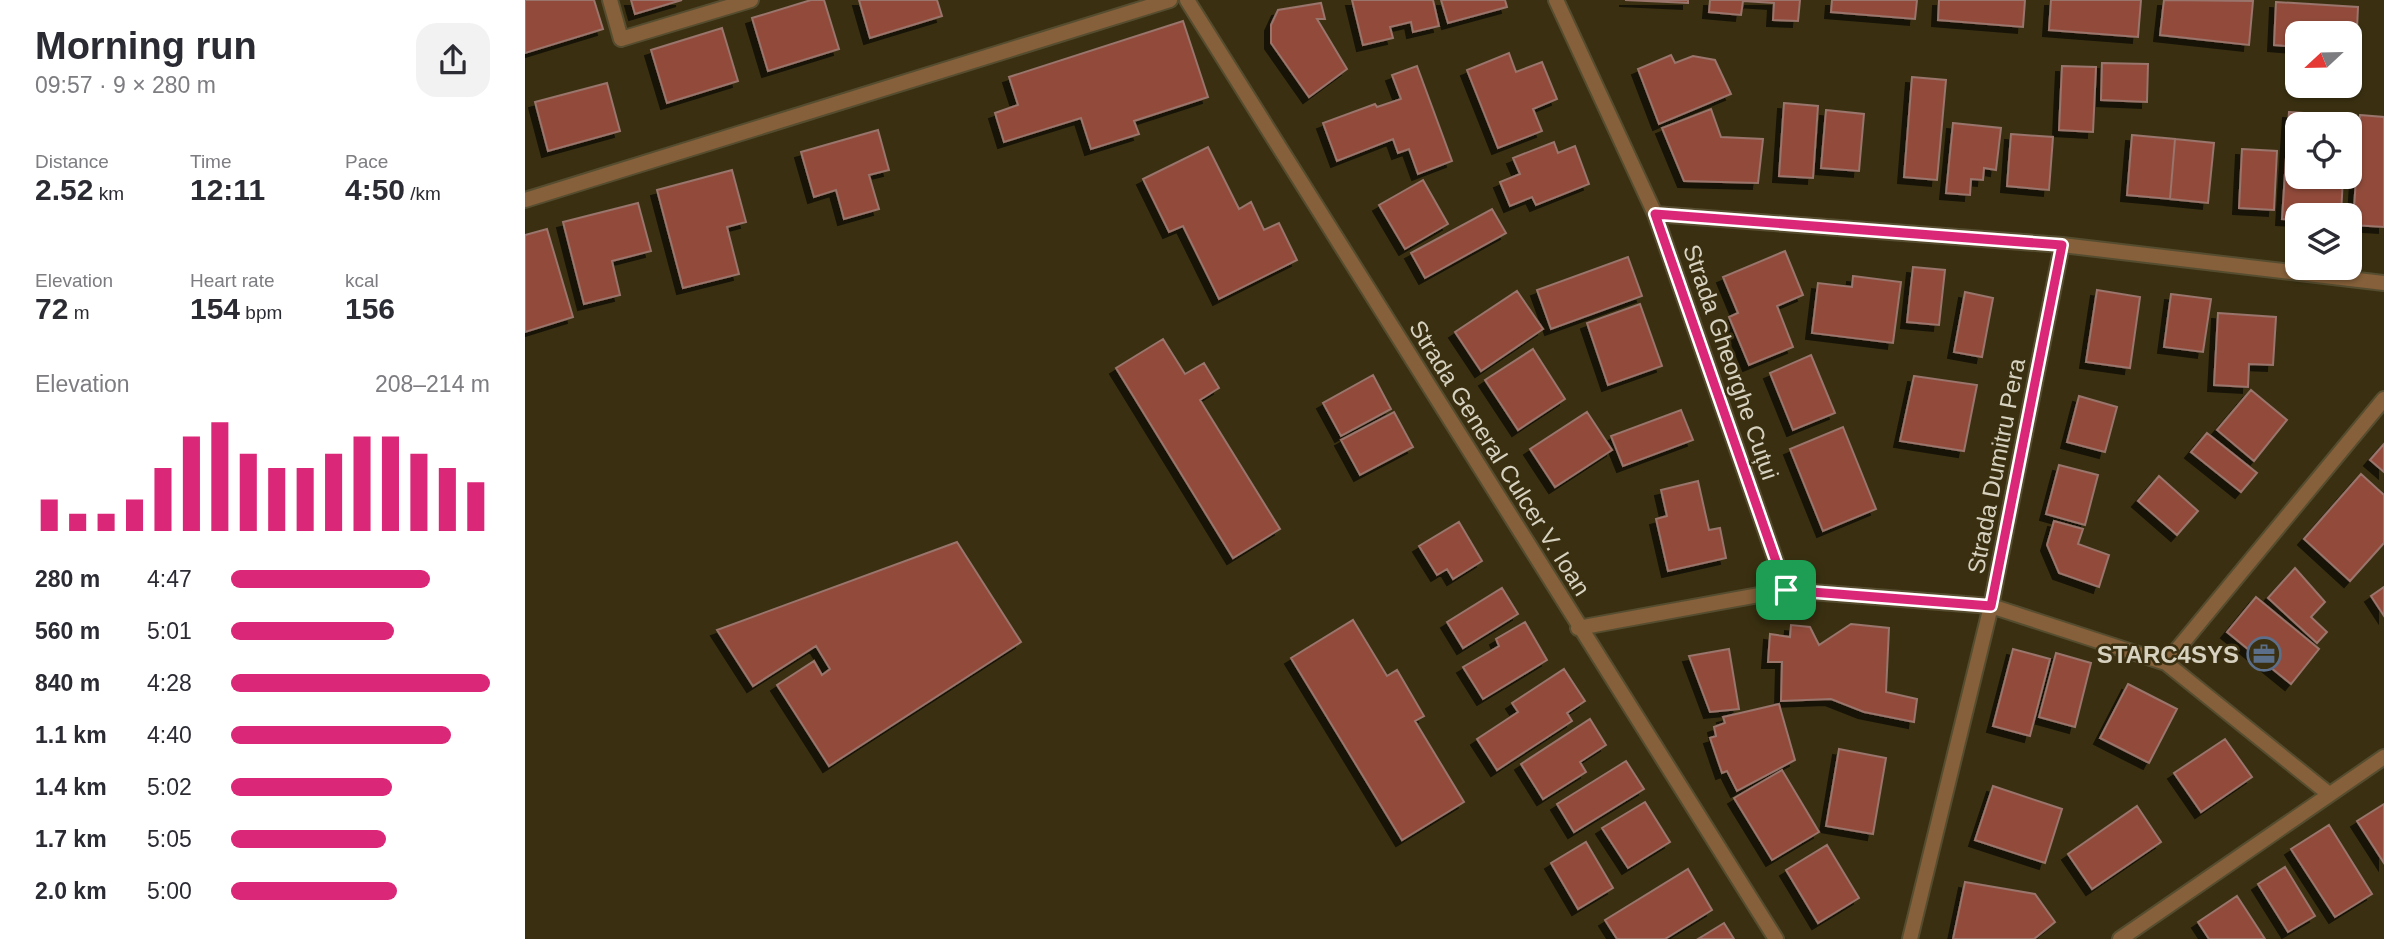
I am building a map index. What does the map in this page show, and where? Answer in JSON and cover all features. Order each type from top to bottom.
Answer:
[{"type":"street","points":[[610,0],[621,39],[751,0]]},
{"type":"street","points":[[525,200],[1137,4],[1170,0]]},
{"type":"street","name":"Strada General Culcer V. Ioan","points":[[1187,0],[1578,628],[1776,939]]},
{"type":"street","name":"Strada Gheorghe Cuțui","points":[[1556,0],[1655,214],[1786,590]]},
{"type":"street","points":[[1655,214],[2062,245],[2384,283]]},
{"type":"street","name":"Strada Dumitru Pera","points":[[1910,939],[1991,606],[2062,245]]},
{"type":"street","points":[[2166,663],[2384,399]]},
{"type":"street","points":[[1578,628],[1786,590],[1991,606],[2166,663],[2329,794]]},
{"type":"street","points":[[2120,939],[2384,757]]},
{"type":"building","points":[[525,0],[594,0],[603,29],[525,53]]},
{"type":"building","points":[[631,0],[682,0],[635,14]]},
{"type":"building","points":[[811,0],[824,0],[839,49],[768,71],[752,18]]},
{"type":"building","points":[[859,0],[937,0],[942,16],[870,38]]},
{"type":"building","points":[[1352,0],[1433,0],[1439,26],[1413,32],[1411,22],[1390,27],[1393,38],[1363,45]]},
{"type":"building","points":[[1441,0],[1505,0],[1507,7],[1448,23]]},
{"type":"building","points":[[1625,0],[1688,0],[1688,3]]},
{"type":"building","points":[[1710,0],[1800,0],[1798,21],[1773,20],[1774,3],[1743,1],[1741,15],[1709,12]]},
{"type":"building","points":[[1832,0],[1917,0],[1915,19],[1831,12]]},
{"type":"building","points":[[1939,0],[2025,0],[2023,27],[1938,20]]},
{"type":"building","points":[[2051,0],[2141,0],[2138,37],[2049,30]]},
{"type":"building","points":[[2164,0],[2253,1],[2249,45],[2160,35]]},
{"type":"building","points":[[2276,2],[2358,7],[2357,21],[2285,21],[2285,46],[2274,45]]},
{"type":"building","points":[[1321,3],[1325,19],[1317,19],[1347,69],[1309,97],[1271,43],[1271,25],[1278,10]]},
{"type":"building","points":[[1183,21],[1208,97],[1134,121],[1139,134],[1091,149],[1081,118],[1004,142],[995,113],[1018,105],[1009,77]]},
{"type":"building","points":[[722,28],[738,81],[667,103],[651,50]]},
{"type":"building","points":[[1509,53],[1516,72],[1542,62],[1557,99],[1533,109],[1542,131],[1498,148],[1467,70]]},
{"type":"building","points":[[1671,55],[1675,63],[1693,56],[1715,60],[1731,94],[1659,124],[1638,69]]},
{"type":"building","points":[[2102,63],[2148,64],[2147,102],[2101,100]]},
{"type":"building","points":[[1417,66],[1452,161],[1418,174],[1409,149],[1398,153],[1393,139],[1337,161],[1323,123],[1375,104],[1377,107],[1401,99],[1392,75]]},
{"type":"building","points":[[2062,66],[2096,67],[2093,132],[2059,130]]},
{"type":"building","points":[[1912,77],[1946,80],[1937,180],[1904,177]]},
{"type":"building","points":[[607,83],[620,131],[548,151],[535,102]]},
{"type":"building","points":[[1784,103],[1818,106],[1813,178],[1779,176]]},
{"type":"building","points":[[1711,109],[1721,137],[1763,139],[1758,183],[1684,181],[1662,128]]},
{"type":"building","points":[[1826,110],[1864,114],[1859,171],[1821,168]]},
{"type":"building","points":[[2362,115],[2384,117],[2384,227],[2362,226],[2362,203],[2354,203],[2355,189],[2362,189]]},
{"type":"building","points":[[1953,123],[2001,128],[1996,170],[1984,168],[1983,180],[1971,179],[1970,195],[1946,193]]},
{"type":"building","points":[[878,130],[889,170],[869,175],[879,209],[844,219],[836,190],[814,197],[801,152]]},
{"type":"building","points":[[2011,134],[2053,137],[2049,190],[2007,186]]},
{"type":"building","points":[[2132,135],[2175,139],[2170,199],[2127,195]]},
{"type":"building","points":[[2175,139],[2214,143],[2208,203],[2170,199]]},
{"type":"building","points":[[1554,142],[1558,153],[1575,146],[1589,184],[1536,205],[1532,197],[1510,206],[1500,182],[1520,174],[1513,158]]},
{"type":"building","points":[[1208,147],[1239,209],[1251,202],[1264,230],[1279,223],[1297,260],[1219,299],[1183,226],[1169,232],[1143,179]]},
{"type":"building","points":[[2242,149],[2277,151],[2274,210],[2239,208]]},
{"type":"building","points":[[732,170],[746,222],[727,227],[739,274],[683,288],[657,190]]},
{"type":"building","points":[[2285,173],[2285,189],[2342,189],[2342,203],[2285,203],[2285,219],[2282,219]]},
{"type":"building","points":[[1423,180],[1448,224],[1405,249],[1379,205]]},
{"type":"building","points":[[638,203],[651,251],[612,261],[620,295],[584,304],[563,222]]},
{"type":"building","points":[[1492,209],[1506,233],[1425,278],[1411,253]]},
{"type":"building","points":[[547,229],[573,317],[525,332],[525,235]]},
{"type":"building","points":[[1785,251],[1803,295],[1777,306],[1793,347],[1749,365],[1729,317],[1738,313],[1723,277]]},
{"type":"building","points":[[1628,257],[1642,296],[1551,329],[1537,290]]},
{"type":"building","points":[[1913,267],[1945,270],[1939,325],[1907,322]]},
{"type":"building","points":[[1853,276],[1901,282],[1893,343],[1812,333],[1818,283],[1852,287]]},
{"type":"building","points":[[2097,290],[2140,297],[2130,368],[2086,362]]},
{"type":"building","points":[[1517,291],[1543,329],[1481,371],[1455,332]]},
{"type":"building","points":[[1965,292],[1993,298],[1982,357],[1954,352]]},
{"type":"building","points":[[2171,294],[2211,299],[2203,352],[2164,347]]},
{"type":"building","points":[[1640,304],[1662,366],[1608,385],[1587,323]]},
{"type":"building","points":[[2218,313],[2276,317],[2273,365],[2249,364],[2248,387],[2214,385]]},
{"type":"building","points":[[1163,339],[1185,374],[1204,363],[1219,388],[1200,400],[1280,529],[1233,558],[1116,368]]},
{"type":"building","points":[[1533,349],[1565,399],[1518,430],[1485,380]]},
{"type":"building","points":[[1811,355],[1835,413],[1793,430],[1770,373]]},
{"type":"building","points":[[1373,375],[1391,409],[1341,436],[1323,403]]},
{"type":"building","points":[[1914,376],[1977,385],[1964,451],[1900,441]]},
{"type":"building","points":[[2251,390],[2287,420],[2254,461],[2217,430]]},
{"type":"building","points":[[2079,396],[2117,407],[2105,452],[2067,442]]},
{"type":"building","points":[[1681,410],[1693,440],[1623,466],[1611,436]]},
{"type":"building","points":[[1394,412],[1413,447],[1360,475],[1341,440]]},
{"type":"building","points":[[1587,412],[1612,450],[1555,487],[1530,449]]},
{"type":"building","points":[[1843,427],[1876,509],[1823,531],[1790,449]]},
{"type":"building","points":[[2207,433],[2257,473],[2241,492],[2191,452]]},
{"type":"building","points":[[2384,444],[2384,472],[2370,460]]},
{"type":"building","points":[[2059,465],[2098,475],[2085,525],[2046,514]]},
{"type":"building","points":[[2361,474],[2384,495],[2384,543],[2350,581],[2304,539]]},
{"type":"building","points":[[2159,476],[2198,511],[2177,535],[2138,501]]},
{"type":"building","points":[[1698,481],[1709,530],[1720,528],[1726,558],[1668,571],[1656,519],[1667,516],[1661,490]]},
{"type":"building","points":[[2054,521],[2083,529],[2078,544],[2109,555],[2099,587],[2059,573],[2047,545]]},
{"type":"building","points":[[1459,522],[1482,561],[1453,579],[1447,569],[1437,575],[1419,546]]},
{"type":"building","points":[[957,542],[1021,642],[829,766],[777,685],[814,661],[822,675],[830,669],[816,646],[753,686],[717,630]]},
{"type":"building","points":[[2295,568],[2325,602],[2311,617],[2327,632],[2317,643],[2268,598]]},
{"type":"building","points":[[2384,587],[2384,616],[2371,596]]},
{"type":"building","points":[[1502,588],[1518,614],[1463,648],[1447,622]]},
{"type":"building","points":[[2256,597],[2319,649],[2291,684],[2227,632]]},
{"type":"building","points":[[1353,620],[1387,676],[1397,670],[1424,716],[1415,721],[1464,802],[1402,840],[1291,658]]},
{"type":"building","points":[[1525,622],[1547,660],[1483,699],[1463,667],[1499,646],[1496,639]]},
{"type":"building","points":[[1851,624],[1889,628],[1886,692],[1917,699],[1914,722],[1864,712],[1831,699],[1781,701],[1782,662],[1768,662],[1770,634],[1790,637],[1791,625],[1810,627],[1819,645]]},
{"type":"building","points":[[1729,649],[1739,709],[1710,712],[1689,656]]},
{"type":"building","points":[[2013,649],[2050,659],[2030,736],[1993,726]]},
{"type":"building","points":[[2056,653],[2091,663],[2075,727],[2039,717]]},
{"type":"building","points":[[1564,669],[1585,701],[1567,713],[1572,721],[1497,770],[1477,739],[1518,712],[1512,703]]},
{"type":"building","points":[[2128,684],[2177,709],[2149,763],[2100,738]]},
{"type":"building","points":[[1779,704],[1795,760],[1737,791],[1727,771],[1722,773],[1710,738],[1716,736],[1714,727],[1725,723],[1723,717]]},
{"type":"building","points":[[1590,719],[1606,745],[1580,762],[1586,772],[1543,799],[1521,764]]},
{"type":"building","points":[[2225,739],[2252,777],[2201,812],[2174,773]]},
{"type":"building","points":[[1839,749],[1886,758],[1873,834],[1826,826]]},
{"type":"building","points":[[1626,761],[1644,789],[1574,832],[1557,804]]},
{"type":"building","points":[[1782,770],[1819,832],[1772,860],[1734,798]]},
{"type":"building","points":[[1993,786],[2062,809],[2045,863],[1975,840]]},
{"type":"building","points":[[1645,802],[1670,842],[1628,868],[1602,828]]},
{"type":"building","points":[[2384,804],[2384,863],[2357,821]]},
{"type":"building","points":[[2137,806],[2161,842],[2092,889],[2068,854]]},
{"type":"building","points":[[2329,825],[2372,894],[2335,917],[2291,849]]},
{"type":"building","points":[[1586,842],[1613,888],[1578,909],[1551,863]]},
{"type":"building","points":[[1827,845],[1859,898],[1818,923],[1786,870]]},
{"type":"building","points":[[2285,867],[2315,916],[2288,932],[2258,884]]},
{"type":"building","points":[[1688,869],[1712,910],[1665,939],[1617,939],[1605,920]]},
{"type":"building","points":[[1965,882],[2035,894],[2055,922],[2034,939],[1953,939]]},
{"type":"building","points":[[2237,896],[2265,939],[2209,939],[2198,922]]},
{"type":"building","points":[[1724,923],[1734,939],[1698,939]]},
{"type":"place","name":"STARC4SYS","points":[[2264,654]]},
{"type":"route","points":[[1655,214],[2062,245],[1991,606],[1786,590],[1655,214]]}]
